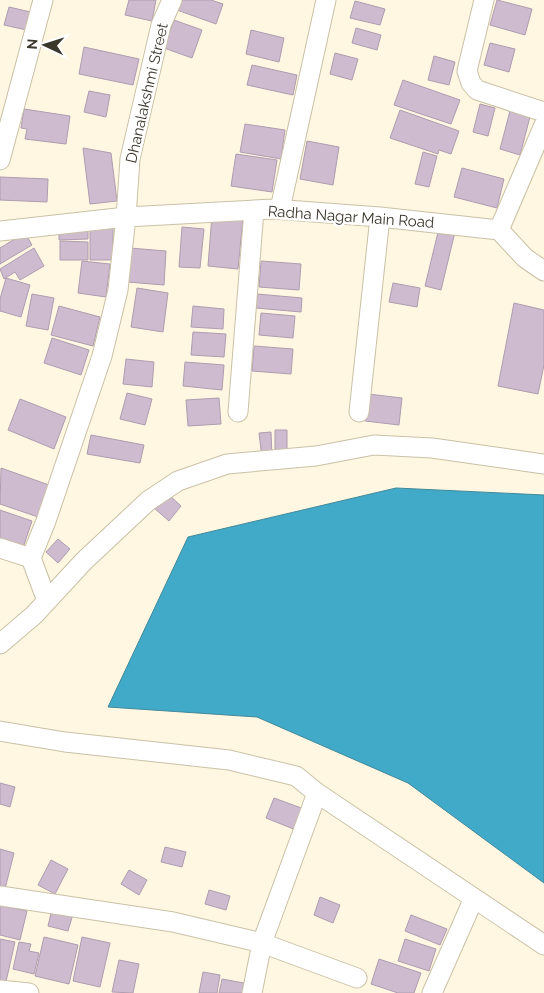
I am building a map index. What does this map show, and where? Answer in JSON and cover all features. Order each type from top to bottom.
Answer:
[{"type":"street","points":[[0,160],[44,0]]},
{"type":"street","name":"Dhanalakshmi Street","points":[[31,558],[46,521],[102,356],[118,290],[130,159],[161,25],[172,0]]},
{"type":"street","points":[[280,209],[326,0]]},
{"type":"street","points":[[484,0],[467,71],[471,84],[477,90],[544,112]]},
{"type":"street","points":[[544,126],[499,230],[525,258],[544,271]]},
{"type":"street","name":"Radha Nagar Main Road","points":[[0,231],[126,216],[280,209],[380,217],[499,230]]},
{"type":"street","points":[[238,412],[254,210]]},
{"type":"street","points":[[359,412],[380,217]]},
{"type":"street","points":[[0,644],[34,616],[84,561],[148,501],[178,482],[227,464],[316,456],[374,445],[432,448],[544,464]]},
{"type":"street","points":[[0,548],[31,558],[47,601]]},
{"type":"street","points":[[0,731],[65,742],[229,760],[296,776],[317,793],[544,946]]},
{"type":"street","points":[[252,993],[262,943],[317,793]]},
{"type":"street","points":[[0,896],[173,922],[262,943],[357,978]]},
{"type":"street","points":[[432,993],[474,898]]},
{"type":"street","points":[[0,990],[29,993]]},
{"type":"water","points":[[396,488],[544,495],[544,883],[408,783],[257,717],[108,707],[188,537]]},
{"type":"building","points":[[129,0],[156,0],[152,21],[125,15]]},
{"type":"building","points":[[181,0],[211,0],[223,4],[216,24],[177,10]]},
{"type":"building","points":[[497,0],[532,9],[525,35],[490,25]]},
{"type":"building","points":[[355,1],[385,9],[380,25],[350,18]]},
{"type":"building","points":[[9,7],[35,13],[31,31],[4,25]]},
{"type":"building","points":[[174,20],[202,30],[192,58],[164,48]]},
{"type":"building","points":[[356,28],[381,35],[377,50],[352,43]]},
{"type":"building","points":[[251,30],[284,38],[279,62],[246,54]]},
{"type":"building","points":[[490,43],[515,49],[509,72],[484,65]]},
{"type":"building","points":[[84,47],[139,59],[133,85],[79,74]]},
{"type":"building","points":[[335,53],[358,59],[352,80],[330,74]]},
{"type":"building","points":[[434,56],[455,62],[449,85],[428,80]]},
{"type":"building","points":[[252,65],[297,75],[293,95],[247,85]]},
{"type":"building","points":[[403,80],[460,100],[451,124],[394,105]]},
{"type":"building","points":[[89,91],[110,95],[106,117],[84,112]]},
{"type":"building","points":[[480,104],[495,108],[488,136],[473,132]]},
{"type":"building","points":[[24,109],[70,116],[66,144],[25,139],[27,129],[21,128]]},
{"type":"building","points":[[400,110],[459,131],[451,154],[439,150],[438,154],[390,138]]},
{"type":"building","points":[[510,111],[530,117],[520,155],[500,149]]},
{"type":"building","points":[[245,124],[285,130],[281,159],[240,152]]},
{"type":"building","points":[[307,141],[339,147],[333,185],[300,179]]},
{"type":"building","points":[[83,148],[111,153],[117,201],[90,204]]},
{"type":"building","points":[[423,152],[437,156],[429,187],[415,184]]},
{"type":"building","points":[[236,154],[277,160],[272,192],[231,186]]},
{"type":"building","points":[[462,168],[504,179],[497,208],[454,197]]},
{"type":"building","points":[[0,177],[48,179],[47,202],[0,200]]},
{"type":"building","points":[[212,215],[243,218],[238,269],[208,266]]},
{"type":"building","points":[[182,227],[204,229],[200,268],[179,267]]},
{"type":"building","points":[[90,228],[113,228],[113,260],[90,260]]},
{"type":"building","points":[[439,228],[455,232],[441,290],[425,286]]},
{"type":"building","points":[[88,230],[88,239],[59,240],[59,231]]},
{"type":"building","points":[[25,233],[32,245],[0,264],[0,248]]},
{"type":"building","points":[[60,241],[88,242],[88,260],[60,260]]},
{"type":"building","points":[[34,248],[44,266],[20,280],[15,272],[4,279],[0,269]]},
{"type":"building","points":[[130,248],[166,251],[164,285],[127,282]]},
{"type":"building","points":[[82,261],[110,264],[106,297],[78,293]]},
{"type":"building","points":[[261,261],[301,264],[299,290],[259,287]]},
{"type":"building","points":[[6,278],[30,285],[21,317],[0,311],[0,299]]},
{"type":"building","points":[[393,283],[420,288],[417,307],[389,302]]},
{"type":"building","points":[[137,288],[168,293],[163,332],[131,327]]},
{"type":"building","points":[[32,294],[54,298],[48,330],[26,326]]},
{"type":"building","points":[[257,294],[302,298],[301,312],[256,308]]},
{"type":"building","points":[[514,303],[544,310],[544,365],[538,394],[498,386]]},
{"type":"building","points":[[59,306],[100,317],[93,346],[51,335]]},
{"type":"building","points":[[193,306],[224,309],[223,329],[191,327]]},
{"type":"building","points":[[261,313],[295,316],[293,338],[259,335]]},
{"type":"building","points":[[193,332],[226,334],[224,357],[191,355]]},
{"type":"building","points":[[52,338],[89,350],[81,375],[44,363]]},
{"type":"building","points":[[254,346],[293,349],[291,374],[252,371]]},
{"type":"building","points":[[126,359],[154,362],[152,387],[123,384]]},
{"type":"building","points":[[185,362],[224,365],[222,390],[183,386]]},
{"type":"building","points":[[127,393],[152,399],[145,425],[120,419]]},
{"type":"building","points":[[368,394],[402,398],[399,425],[365,421]]},
{"type":"building","points":[[219,398],[221,424],[188,426],[186,400]]},
{"type":"building","points":[[20,399],[66,417],[54,449],[8,430]]},
{"type":"building","points":[[275,430],[287,430],[287,454],[275,454]]},
{"type":"building","points":[[271,432],[272,457],[262,458],[259,433]]},
{"type":"building","points":[[91,435],[144,445],[140,463],[87,454]]},
{"type":"building","points":[[1,468],[49,485],[38,517],[0,504]]},
{"type":"building","points":[[167,493],[181,506],[169,521],[154,508]]},
{"type":"building","points":[[0,510],[32,521],[22,551],[0,543]]},
{"type":"building","points":[[58,539],[70,549],[58,563],[46,552]]},
{"type":"building","points":[[0,783],[15,787],[10,807],[0,804]]},
{"type":"building","points":[[274,798],[304,809],[296,830],[266,818]]},
{"type":"building","points":[[165,847],[186,852],[182,867],[161,862]]},
{"type":"building","points":[[0,849],[14,853],[4,893],[0,892]]},
{"type":"building","points":[[51,860],[68,869],[55,894],[38,885]]},
{"type":"building","points":[[129,870],[147,880],[139,895],[121,884]]},
{"type":"building","points":[[209,890],[230,896],[226,910],[205,904]]},
{"type":"building","points":[[320,897],[340,905],[333,923],[314,915]]},
{"type":"building","points":[[0,905],[27,911],[20,940],[0,935]]},
{"type":"building","points":[[52,909],[73,914],[68,931],[48,926]]},
{"type":"building","points":[[411,915],[447,929],[440,945],[405,931]]},
{"type":"building","points":[[44,937],[78,945],[69,984],[35,976]]},
{"type":"building","points":[[82,937],[110,943],[100,987],[73,981]]},
{"type":"building","points":[[0,939],[15,942],[5,986],[0,985]]},
{"type":"building","points":[[405,939],[436,949],[429,971],[398,961]]},
{"type":"building","points":[[19,942],[31,944],[29,951],[39,953],[34,974],[13,969]]},
{"type":"building","points":[[379,959],[421,973],[414,993],[398,993],[371,984]]},
{"type":"building","points":[[119,960],[139,964],[133,993],[112,992]]},
{"type":"building","points":[[203,972],[220,975],[217,993],[199,993]]},
{"type":"building","points":[[222,979],[244,983],[242,993],[219,993]]}]
